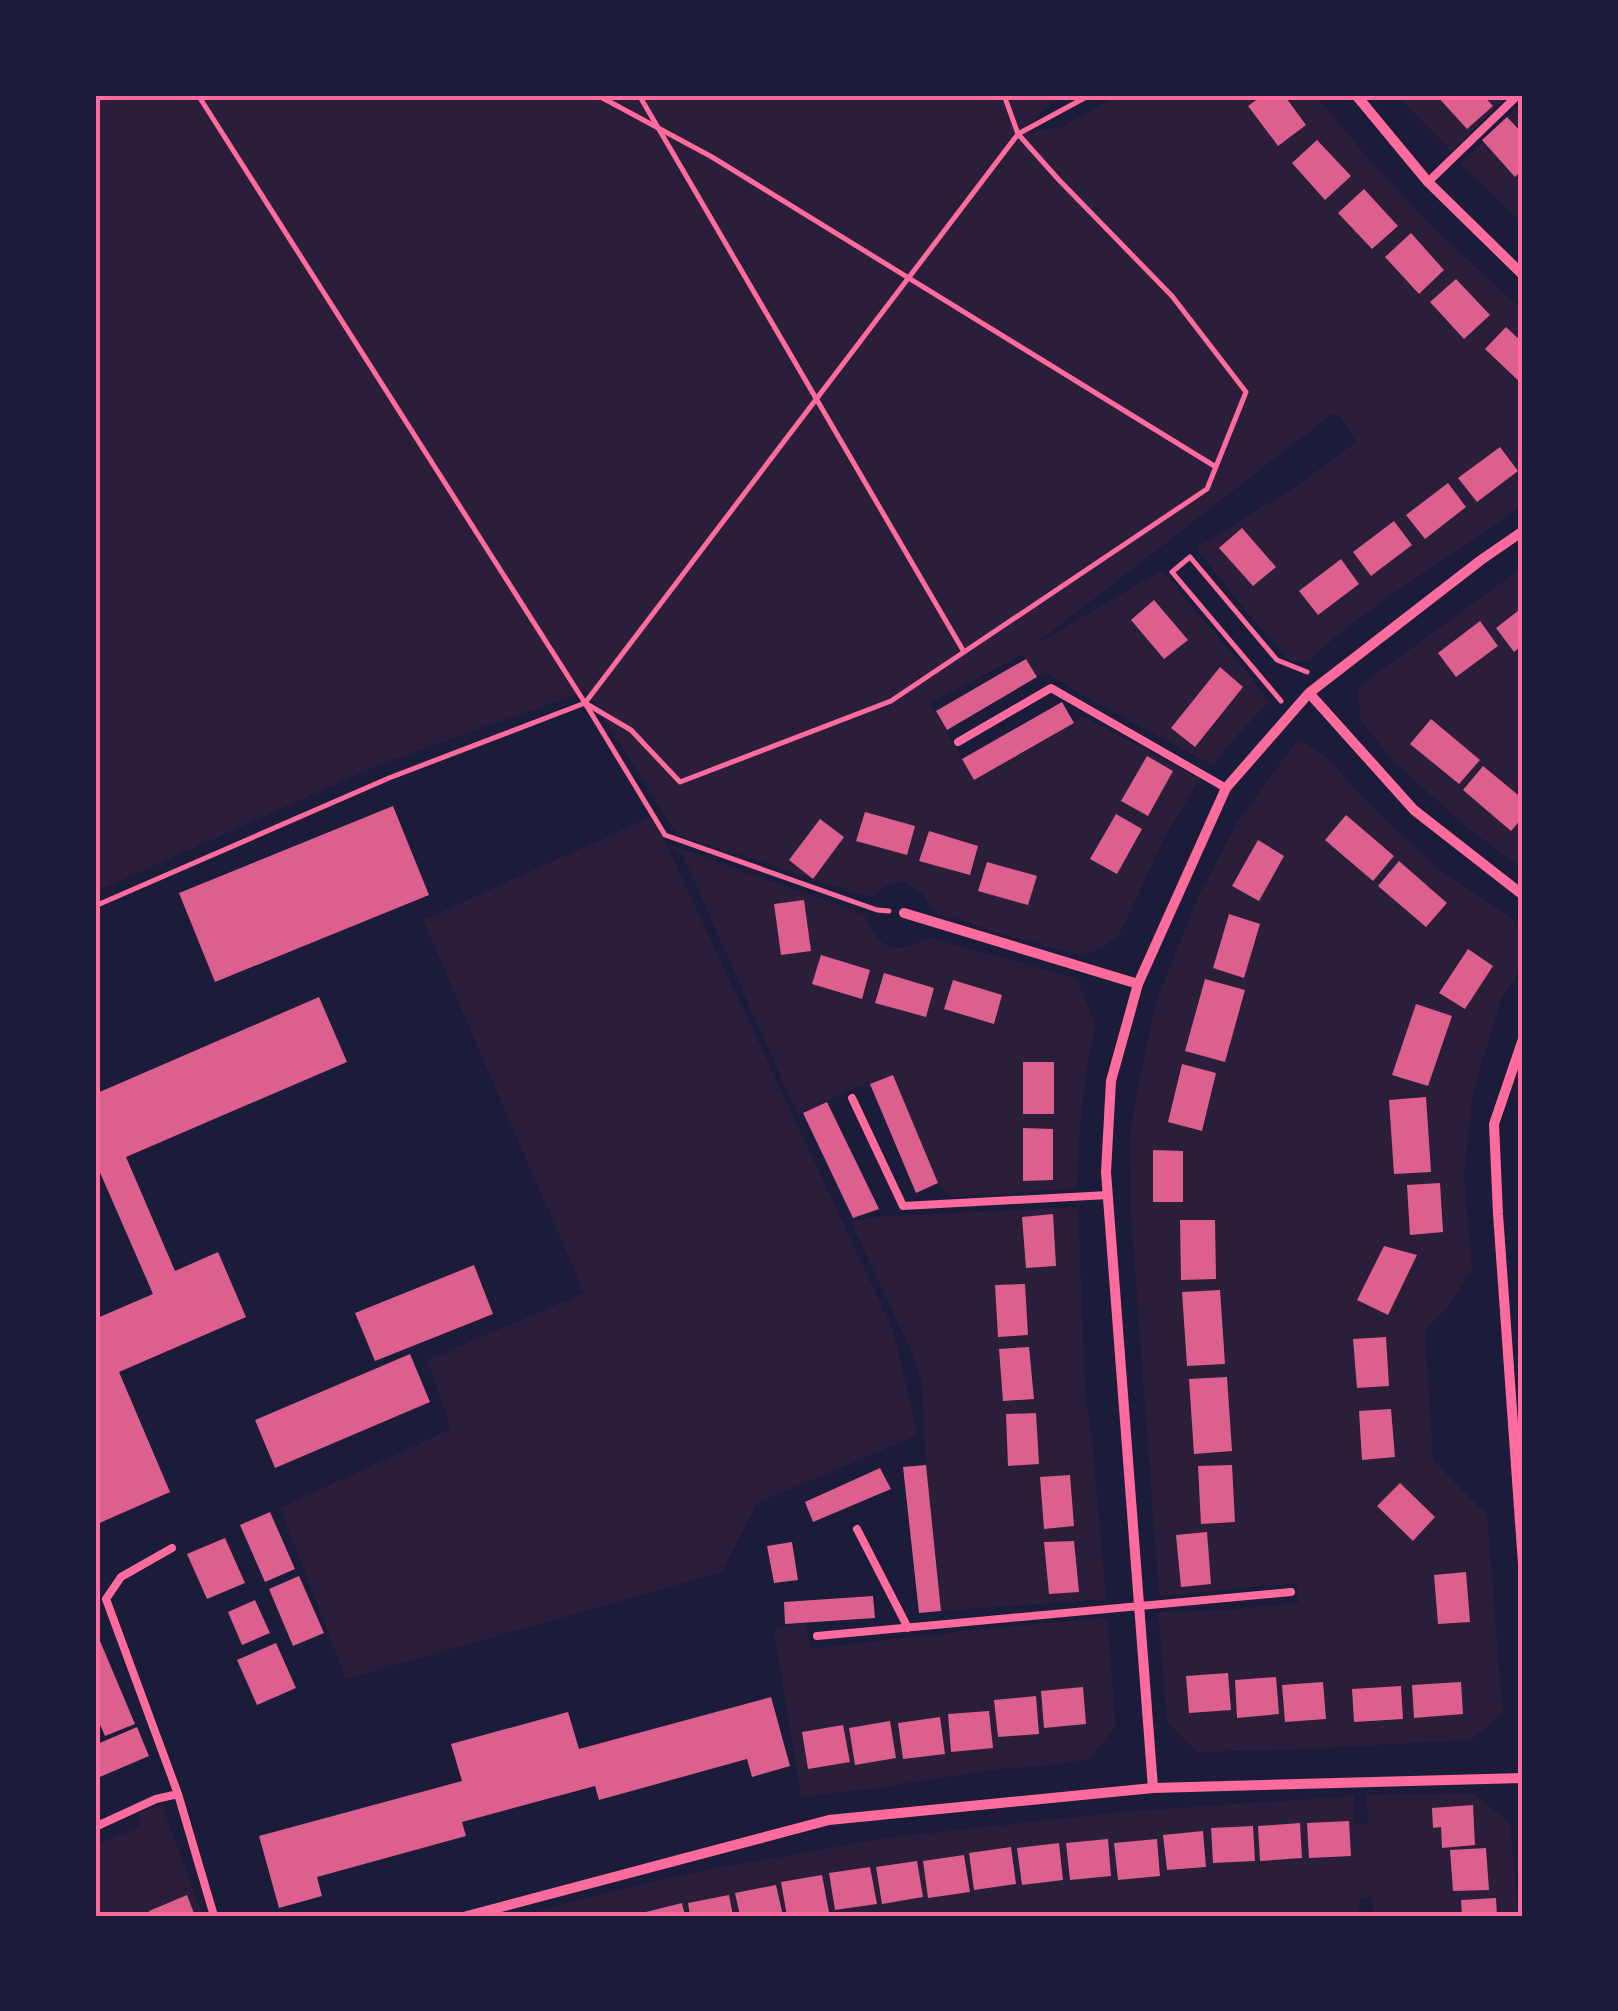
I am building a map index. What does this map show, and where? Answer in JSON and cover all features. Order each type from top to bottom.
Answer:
[{"type":"street","points":[[1356,95],[1428,182],[1523,276]]},
{"type":"street","points":[[1154,1788],[1106,1172],[1111,1082],[1138,984],[1226,788],[1309,692],[1523,531]]},
{"type":"street","points":[[1309,692],[1414,810],[1523,895]]},
{"type":"street","points":[[904,913],[1138,984]]},
{"type":"street","points":[[1523,1039],[1494,1124],[1523,1564]]},
{"type":"street","points":[[467,1916],[829,1820],[1154,1788],[1523,1778]]},
{"type":"lane","points":[[1428,182],[1518,95]]},
{"type":"lane","points":[[958,742],[1051,688],[1226,788]]},
{"type":"lane","points":[[852,1098],[904,1206],[1108,1196]]},
{"type":"lane","points":[[858,1529],[908,1628]]},
{"type":"lane","points":[[172,1548],[121,1578],[106,1599],[178,1794],[214,1916]]},
{"type":"lane","points":[[817,1636],[1291,1592]]},
{"type":"lane","points":[[95,1826],[156,1798],[178,1794]]},
{"type":"path","points":[[198,95],[665,835],[877,910],[904,913]]},
{"type":"path","points":[[597,95],[712,156],[1216,467]]},
{"type":"path","points":[[639,95],[964,652]]},
{"type":"path","points":[[584,703],[631,730],[680,782],[891,701],[1207,489],[1246,392],[1172,296],[1018,134],[1004,95]]},
{"type":"path","points":[[95,906],[389,778],[584,703],[1018,134],[1090,95]]},
{"type":"path","points":[[1291,716],[1172,572],[1190,558],[1277,660],[1325,680]]},
{"type":"shaded area","points":[[95,95],[1070,95],[1048,106],[1021,133],[1062,127],[1118,95],[1316,95],[1414,207],[1523,310],[1523,504],[1387,598],[1309,661],[1290,661],[1196,548],[1298,485],[1356,442],[1340,416],[1332,414],[1033,646],[1162,570],[1269,702],[1214,766],[1046,672],[1037,677],[1023,654],[930,703],[974,780],[1083,716],[1200,779],[1166,835],[1120,933],[1104,947],[1082,956],[945,917],[932,911],[923,895],[907,883],[884,887],[872,898],[677,835],[587,691],[381,764],[95,892]]},
{"type":"shaded area","points":[[1395,95],[1509,95],[1452,151]]},
{"type":"shaded area","points":[[1523,100],[1523,224],[1460,164]]},
{"type":"shaded area","points":[[1523,567],[1523,869],[1469,829],[1392,760],[1361,721],[1357,688]]},
{"type":"shaded area","points":[[1298,739],[1328,758],[1363,798],[1437,868],[1523,926],[1523,964],[1501,999],[1473,1093],[1464,1176],[1472,1269],[1445,1311],[1425,1330],[1433,1460],[1487,1515],[1503,1713],[1471,1740],[1197,1752],[1167,1723],[1158,1612],[1298,1603],[1297,1583],[1159,1596],[1131,1217],[1130,1134],[1156,1002],[1198,897],[1238,821]]},
{"type":"shaded area","points":[[653,816],[893,1330],[918,1435],[757,1503],[722,1572],[346,1679],[280,1508],[451,1429],[427,1360],[584,1293],[423,920]]},
{"type":"shaded area","points":[[669,845],[864,914],[874,934],[891,947],[906,947],[930,938],[1076,978],[1096,1025],[1080,1124],[1077,1188],[950,1197],[938,1183],[893,1075],[798,1115],[683,856]]},
{"type":"shaded area","points":[[1078,1207],[1086,1403],[1106,1599],[941,1611],[926,1473],[922,1381],[851,1222],[872,1217]]},
{"type":"shaded area","points":[[1107,1618],[1116,1725],[1090,1759],[801,1797],[774,1630],[806,1622],[811,1649]]},
{"type":"shaded area","points":[[1473,1793],[1510,1823],[1518,1916],[1373,1916],[1372,1897],[1359,1899],[1359,1916],[522,1916],[705,1870],[892,1837],[1132,1811],[1354,1796],[1355,1823],[1368,1824],[1366,1795]]},
{"type":"shaded area","points":[[162,1805],[203,1916],[95,1916],[95,1845],[141,1825],[138,1813]]},
{"type":"building","points":[[1263,95],[1284,95],[1306,125],[1278,146],[1248,106]]},
{"type":"building","points":[[1436,95],[1483,95],[1493,106],[1467,129]]},
{"type":"building","points":[[1507,117],[1523,134],[1523,169],[1515,177],[1482,140]]},
{"type":"building","points":[[1317,140],[1351,176],[1325,200],[1292,163]]},
{"type":"building","points":[[1364,189],[1398,226],[1372,249],[1338,213]]},
{"type":"building","points":[[1411,233],[1444,270],[1419,294],[1385,257]]},
{"type":"building","points":[[1456,279],[1490,315],[1464,339],[1430,302]]},
{"type":"building","points":[[1506,327],[1523,343],[1523,385],[1485,349]]},
{"type":"building","points":[[1500,447],[1518,471],[1477,502],[1458,478]]},
{"type":"building","points":[[1448,483],[1466,507],[1425,539],[1406,515]]},
{"type":"building","points":[[1394,521],[1412,545],[1371,576],[1353,552]]},
{"type":"building","points":[[1242,528],[1276,567],[1253,586],[1219,548]]},
{"type":"building","points":[[1341,559],[1359,584],[1318,615],[1299,591]]},
{"type":"building","points":[[1154,600],[1188,640],[1164,659],[1131,620]]},
{"type":"building","points":[[1523,607],[1523,645],[1514,652],[1496,628]]},
{"type":"building","points":[[1480,621],[1498,646],[1456,677],[1438,653]]},
{"type":"building","points":[[1026,659],[1037,677],[947,730],[936,711]]},
{"type":"building","points":[[1220,667],[1243,687],[1195,747],[1171,728]]},
{"type":"building","points":[[1062,702],[1074,723],[974,780],[962,759]]},
{"type":"building","points":[[1431,719],[1480,760],[1459,784],[1410,744]]},
{"type":"building","points":[[1147,756],[1173,771],[1148,816],[1121,801]]},
{"type":"building","points":[[1483,766],[1523,799],[1523,817],[1511,831],[1463,790]]},
{"type":"building","points":[[393,806],[429,895],[215,982],[179,893]]},
{"type":"building","points":[[865,812],[915,826],[907,855],[856,841]]},
{"type":"building","points":[[1116,814],[1142,829],[1117,874],[1090,859]]},
{"type":"building","points":[[1346,815],[1394,856],[1373,881],[1325,840]]},
{"type":"building","points":[[820,819],[844,837],[813,879],[789,860]]},
{"type":"building","points":[[929,831],[978,846],[970,875],[919,861]]},
{"type":"building","points":[[1258,840],[1284,856],[1259,901],[1232,886]]},
{"type":"building","points":[[1399,861],[1447,903],[1426,927],[1378,886]]},
{"type":"building","points":[[987,862],[1037,876],[1028,905],[978,891]]},
{"type":"building","points":[[804,900],[811,951],[781,955],[774,904]]},
{"type":"building","points":[[1229,914],[1260,924],[1244,978],[1213,968]]},
{"type":"building","points":[[1468,949],[1493,966],[1465,1009],[1439,993]]},
{"type":"building","points":[[821,955],[870,970],[862,999],[812,984]]},
{"type":"building","points":[[884,973],[934,988],[926,1017],[875,1003]]},
{"type":"building","points":[[1205,979],[1245,990],[1225,1062],[1185,1051]]},
{"type":"building","points":[[953,980],[1002,995],[994,1024],[944,1009]]},
{"type":"building","points":[[319,997],[347,1062],[126,1157],[175,1271],[218,1252],[246,1317],[119,1372],[170,1492],[95,1525],[95,1319],[153,1294],[95,1161],[95,1094]]},
{"type":"building","points":[[1416,1004],[1452,1016],[1428,1086],[1392,1075]]},
{"type":"building","points":[[1023,1062],[1054,1062],[1054,1114],[1023,1114]]},
{"type":"building","points":[[1182,1064],[1216,1073],[1202,1131],[1168,1122]]},
{"type":"building","points":[[893,1075],[938,1183],[916,1193],[870,1084]]},
{"type":"building","points":[[1426,1097],[1431,1172],[1394,1174],[1389,1100]]},
{"type":"building","points":[[827,1102],[879,1209],[853,1218],[803,1113]]},
{"type":"building","points":[[1023,1128],[1053,1129],[1053,1180],[1023,1181]]},
{"type":"building","points":[[1153,1150],[1183,1151],[1183,1202],[1153,1202]]},
{"type":"building","points":[[1440,1183],[1443,1232],[1410,1235],[1407,1185]]},
{"type":"building","points":[[1053,1214],[1056,1266],[1026,1268],[1022,1217]]},
{"type":"building","points":[[1180,1220],[1215,1220],[1216,1279],[1181,1280]]},
{"type":"building","points":[[1384,1246],[1417,1255],[1388,1315],[1357,1300]]},
{"type":"building","points":[[474,1265],[493,1314],[375,1361],[355,1313]]},
{"type":"building","points":[[1025,1284],[1028,1335],[998,1337],[995,1285]]},
{"type":"building","points":[[1220,1290],[1225,1364],[1187,1366],[1182,1292]]},
{"type":"building","points":[[1386,1337],[1389,1386],[1357,1388],[1353,1339]]},
{"type":"building","points":[[1029,1347],[1034,1399],[1003,1401],[999,1349]]},
{"type":"building","points":[[410,1354],[430,1402],[275,1468],[255,1420]]},
{"type":"building","points":[[1227,1377],[1232,1451],[1194,1454],[1189,1379]]},
{"type":"building","points":[[1391,1409],[1395,1457],[1362,1460],[1359,1411]]},
{"type":"building","points":[[1036,1413],[1039,1464],[1008,1466],[1006,1414]]},
{"type":"building","points":[[926,1465],[941,1611],[919,1613],[903,1467]]},
{"type":"building","points":[[1232,1465],[1235,1522],[1201,1524],[1198,1466]]},
{"type":"building","points":[[880,1468],[891,1489],[813,1522],[805,1502]]},
{"type":"building","points":[[1070,1475],[1074,1526],[1044,1529],[1040,1477]]},
{"type":"building","points":[[1400,1483],[1435,1517],[1413,1541],[1377,1506]]},
{"type":"building","points":[[270,1512],[295,1569],[265,1582],[240,1525]]},
{"type":"building","points":[[1207,1532],[1211,1584],[1181,1587],[1176,1535]]},
{"type":"building","points":[[225,1538],[245,1583],[207,1599],[187,1554]]},
{"type":"building","points":[[1074,1541],[1079,1592],[1049,1594],[1044,1542]]},
{"type":"building","points":[[792,1542],[798,1580],[774,1583],[767,1546]]},
{"type":"building","points":[[1466,1572],[1470,1622],[1438,1624],[1434,1575]]},
{"type":"building","points":[[299,1576],[324,1633],[293,1646],[269,1589]]},
{"type":"building","points":[[873,1596],[875,1618],[785,1624],[784,1602]]},
{"type":"building","points":[[255,1600],[270,1633],[242,1645],[228,1612]]},
{"type":"building","points":[[95,1629],[135,1724],[105,1736],[95,1713]]},
{"type":"building","points":[[276,1643],[296,1688],[257,1705],[237,1660]]},
{"type":"building","points":[[1228,1673],[1231,1710],[1189,1713],[1186,1676]]},
{"type":"building","points":[[1276,1677],[1279,1714],[1237,1718],[1235,1680]]},
{"type":"building","points":[[1323,1682],[1326,1719],[1285,1722],[1282,1685]]},
{"type":"building","points":[[1461,1682],[1463,1714],[1414,1718],[1412,1685]]},
{"type":"building","points":[[1401,1686],[1403,1719],[1354,1722],[1352,1689]]},
{"type":"building","points":[[1083,1687],[1086,1724],[1044,1728],[1041,1691]]},
{"type":"building","points":[[1036,1696],[1039,1734],[998,1737],[994,1700]]},
{"type":"building","points":[[771,1697],[790,1766],[752,1777],[747,1759],[599,1800],[595,1786],[462,1822],[466,1836],[317,1877],[322,1896],[279,1908],[259,1836],[462,1781],[451,1744],[568,1712],[579,1749]]},
{"type":"building","points":[[989,1711],[993,1748],[951,1752],[948,1714]]},
{"type":"building","points":[[940,1717],[945,1754],[903,1759],[898,1723]]},
{"type":"building","points":[[890,1721],[896,1758],[855,1765],[849,1728]]},
{"type":"building","points":[[843,1725],[850,1762],[808,1769],[802,1732]]},
{"type":"building","points":[[137,1727],[149,1756],[95,1779],[95,1745]]},
{"type":"building","points":[[1473,1805],[1475,1845],[1442,1848],[1441,1827],[1433,1828],[1432,1808]]},
{"type":"building","points":[[1349,1821],[1351,1856],[1309,1858],[1307,1823]]},
{"type":"building","points":[[1300,1823],[1302,1858],[1260,1861],[1258,1826]]},
{"type":"building","points":[[1253,1826],[1255,1861],[1213,1863],[1211,1828]]},
{"type":"building","points":[[1203,1831],[1206,1867],[1167,1870],[1163,1835]]},
{"type":"building","points":[[1108,1839],[1111,1876],[1070,1880],[1066,1843]]},
{"type":"building","points":[[1157,1839],[1160,1876],[1118,1880],[1114,1843]]},
{"type":"building","points":[[1059,1843],[1063,1880],[1022,1885],[1017,1848]]},
{"type":"building","points":[[1011,1847],[1016,1884],[974,1890],[969,1853]]},
{"type":"building","points":[[1486,1848],[1489,1890],[1453,1891],[1450,1850]]},
{"type":"building","points":[[964,1855],[970,1892],[928,1898],[923,1861]]},
{"type":"building","points":[[917,1861],[923,1897],[882,1904],[876,1867]]},
{"type":"building","points":[[870,1867],[877,1904],[835,1910],[829,1873]]},
{"type":"building","points":[[822,1875],[829,1912],[787,1916],[781,1882]]},
{"type":"building","points":[[776,1885],[783,1916],[740,1916],[735,1893]]},
{"type":"building","points":[[187,1895],[195,1916],[151,1916],[149,1911]]},
{"type":"building","points":[[729,1895],[733,1916],[690,1916],[688,1903]]},
{"type":"building","points":[[1496,1898],[1497,1916],[1462,1916],[1461,1900]]},
{"type":"building","points":[[682,1903],[685,1916],[634,1916],[634,1915]]}]
